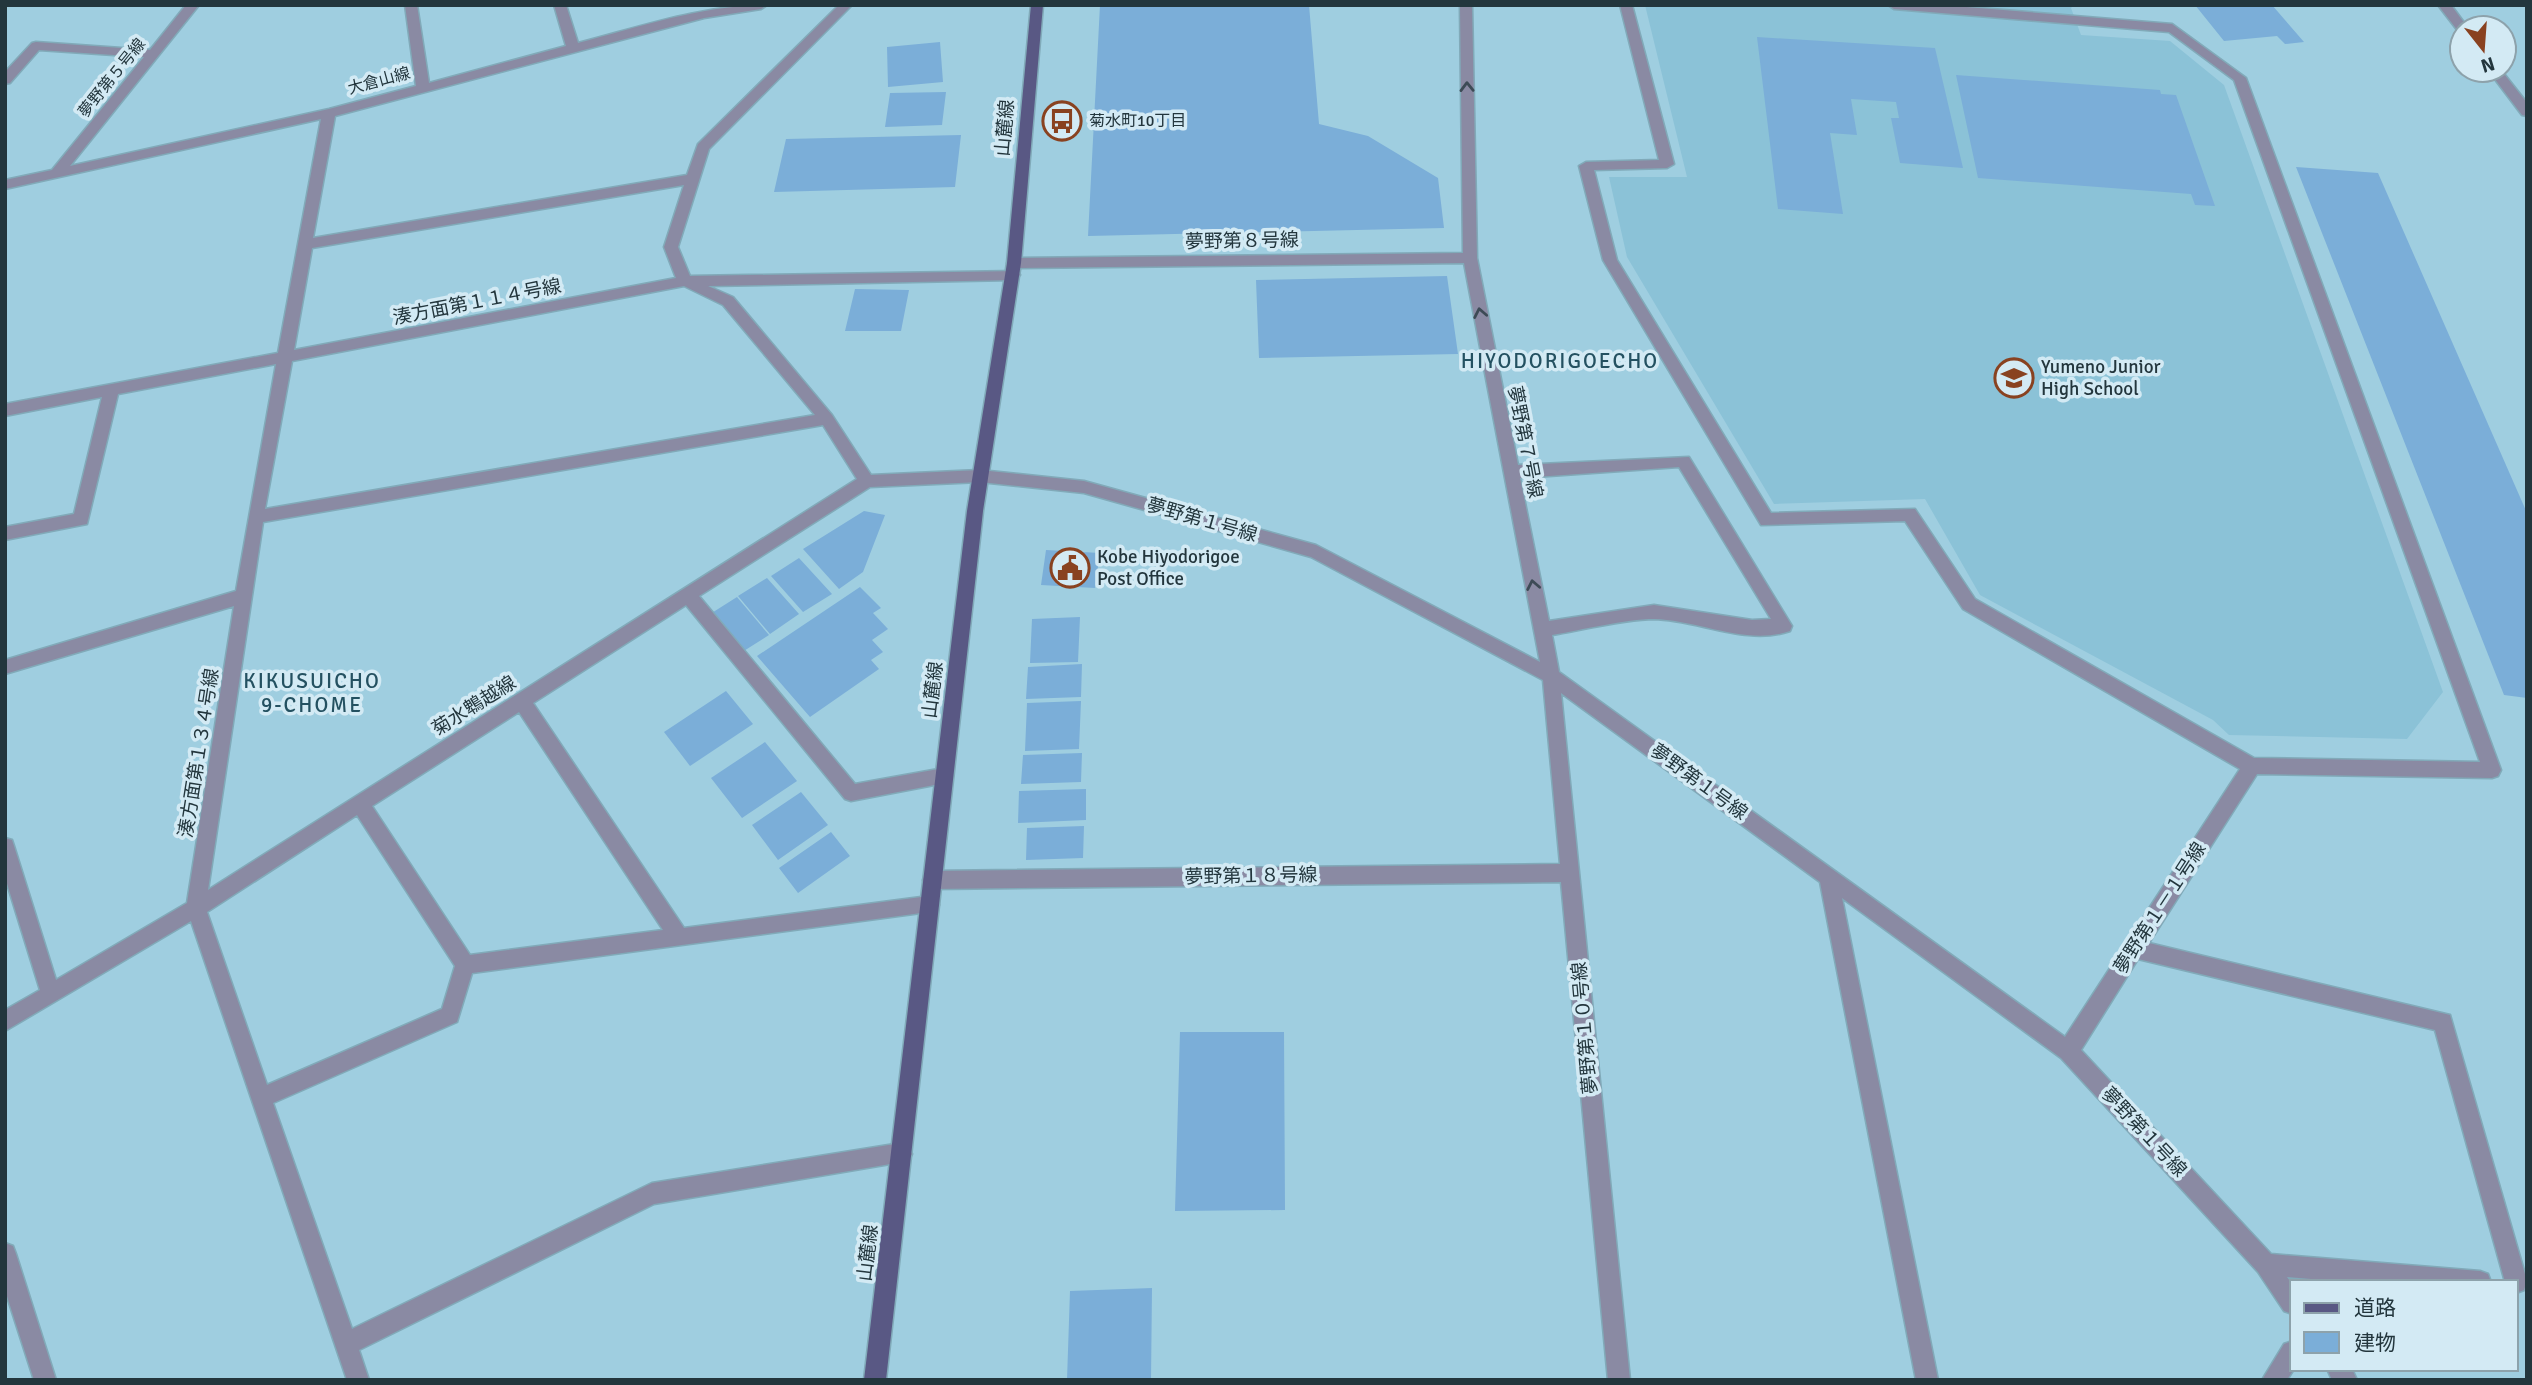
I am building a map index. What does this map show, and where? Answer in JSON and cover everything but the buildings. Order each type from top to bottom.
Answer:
[{"type":"main road","name":"山麓線","points":[[875,1380],[979,476],[1014,269],[1037,5]]},
{"type":"street","name":"夢野第５号線","points":[[57,173],[193,5]]},
{"type":"street","points":[[411,5],[423,87]]},
{"type":"street","points":[[560,5],[573,47]]},
{"type":"street","name":"大倉山線","points":[[5,184],[329,113],[701,10],[761,5]]},
{"type":"street","points":[[846,5],[703,147],[671,247],[685,281],[728,301],[827,419],[867,481]]},
{"type":"street","name":"夢野第７号線","points":[[1466,5],[1469,258],[1551,676]]},
{"type":"street","points":[[1626,5],[1667,164],[1586,166],[1610,260],[1767,520],[1909,514],[1969,604],[2252,766],[2492,770],[2240,78],[2172,28],[2106,13],[1894,5]]},
{"type":"street","points":[[5,80],[36,46],[154,54]]},
{"type":"street","points":[[2505,84],[2527,112]]},
{"type":"street","name":"湊方面第１３４号線","points":[[329,113],[256,517],[196,908],[358,1380]]},
{"type":"street","points":[[306,244],[693,180]]},
{"type":"street","name":"夢野第８号線","points":[[685,281],[1014,269],[1469,258]]},
{"type":"street","name":"湊方面第１１４号線","points":[[5,410],[286,359],[685,281]]},
{"type":"street","points":[[5,534],[80,519],[111,390]]},
{"type":"street","points":[[256,517],[827,419]]},
{"type":"street","points":[[1511,472],[1683,461],[1784,626],[1752,626],[1654,612],[1542,629]]},
{"type":"street","name":"菊水鵯越線","points":[[5,1021],[196,908],[867,481],[979,476]]},
{"type":"street","name":"夢野第１号線","points":[[979,476],[1084,487],[1317,552],[1551,676],[2068,1051],[2266,1264],[2290,1300]]},
{"type":"street","points":[[688,595],[851,793],[944,776]]},
{"type":"street","points":[[5,667],[244,596]]},
{"type":"street","name":"夢野第１０号線","points":[[1551,676],[1619,1380]]},
{"type":"street","points":[[522,701],[679,937]]},
{"type":"street","name":"夢野第１－１号線","points":[[2068,1051],[2252,766]]},
{"type":"street","points":[[261,1098],[450,1015],[465,965],[360,804]]},
{"type":"street","points":[[5,846],[51,994]]},
{"type":"street","name":"夢野第１８号線","points":[[932,880],[1570,873]]},
{"type":"street","points":[[1828,875],[1927,1380]]},
{"type":"street","points":[[465,965],[929,905]]},
{"type":"street","points":[[2134,949],[2443,1022],[2515,1280]]},
{"type":"street","points":[[345,1344],[652,1194],[901,1154]]},
{"type":"street","points":[[5,1254],[45,1380]]},
{"type":"street","points":[[2266,1264],[2456,1280]]},
{"type":"street","points":[[2273,1380],[2290,1355]]},
{"type":"shaded area","name":"Yumeno Junior High School","points":[[1645,5],[2074,5],[2071,8],[2081,35],[2170,41],[2224,85],[2443,692],[2407,739],[2229,735],[2213,720],[1980,595],[1925,499],[1774,504],[1627,257],[1609,177],[1687,177]]},
{"type":"place","name":"菊水町10丁目","points":[[1062,121]]},
{"type":"place","name":"Yumeno Junior High School","points":[[2014,378]]},
{"type":"place","name":"Kobe Hiyodorigoe Post Office","points":[[1070,568]]},
{"type":"district","name":"HIYODORIGOECHO","points":[[1560,361]]},
{"type":"district","name":"KIKUSUICHO 9-CHOME","points":[[312,693]]}]
